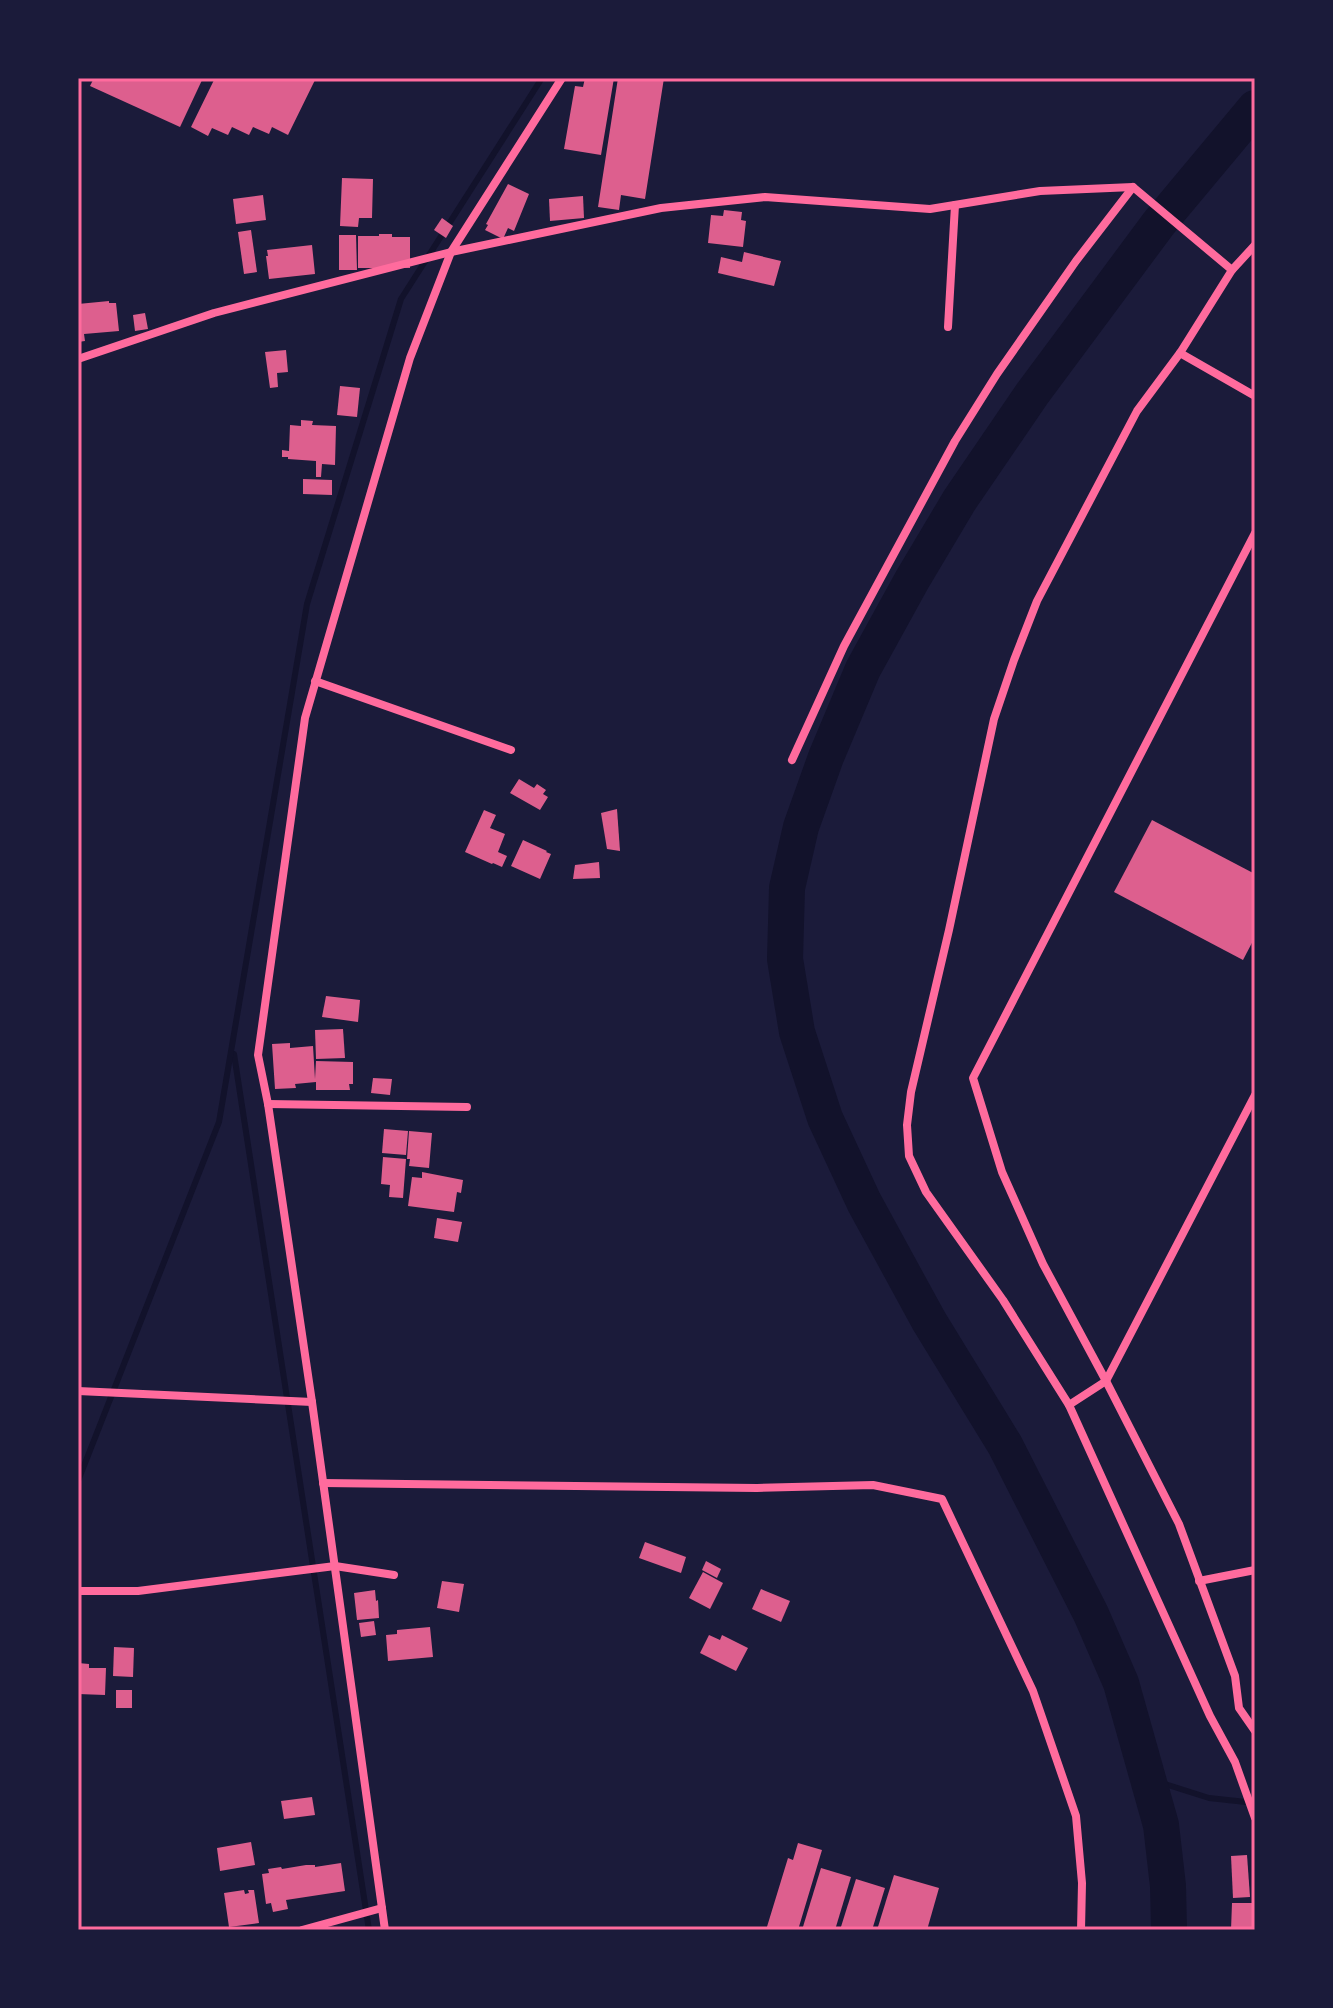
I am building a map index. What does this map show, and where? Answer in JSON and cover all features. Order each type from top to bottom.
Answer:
[{"type":"street","points":[[385,1930],[312,1402],[258,1055],[305,718],[410,358],[451,252],[562,78]]},
{"type":"street","points":[[78,359],[214,313],[451,252],[661,208],[765,197],[930,209],[1040,191],[1133,187],[1232,270]]},
{"type":"street","points":[[792,760],[844,646],[955,441],[1058,286],[1133,187]]},
{"type":"street","points":[[948,327],[955,205]]},
{"type":"street","points":[[1255,245],[1232,270],[1180,353],[1137,411],[1037,601],[994,719],[911,1092],[907,1125],[909,1156],[926,1192],[1003,1300],[1069,1405],[1210,1716],[1235,1762],[1255,1818]]},
{"type":"street","points":[[1180,353],[1255,396]]},
{"type":"street","points":[[1255,533],[973,1078],[1002,1172],[1043,1264],[1179,1524],[1235,1676],[1239,1708],[1255,1731]]},
{"type":"street","points":[[315,681],[511,750]]},
{"type":"street","points":[[1069,1405],[1106,1381],[1255,1095]]},
{"type":"street","points":[[268,1104],[467,1107]]},
{"type":"street","points":[[78,1391],[312,1402]]},
{"type":"street","points":[[323,1483],[757,1488],[873,1485],[942,1499],[1033,1691],[1076,1816],[1082,1883],[1081,1930]]},
{"type":"street","points":[[78,1591],[138,1591],[335,1566],[394,1575]]},
{"type":"street","points":[[1199,1581],[1255,1570]]},
{"type":"street","points":[[302,1930],[382,1908]]},
{"type":"building","points":[[94,78],[203,78],[180,127],[90,86]]},
{"type":"building","points":[[215,78],[316,78],[288,135],[272,127],[269,134],[253,127],[249,135],[232,127],[228,135],[212,128],[208,136],[191,127]]},
{"type":"building","points":[[585,78],[614,78],[601,155],[564,149],[575,86],[583,87]]},
{"type":"building","points":[[618,78],[664,78],[645,199],[621,195],[619,210],[598,207]]},
{"type":"building","points":[[342,178],[373,179],[372,218],[359,218],[358,227],[340,226]]},
{"type":"building","points":[[508,184],[529,194],[514,231],[508,228],[503,239],[485,230]]},
{"type":"building","points":[[263,195],[266,220],[236,224],[233,199]]},
{"type":"building","points":[[583,196],[584,218],[550,221],[549,199]]},
{"type":"building","points":[[724,210],[742,212],[741,220],[746,221],[743,247],[708,243],[711,215],[723,216]]},
{"type":"building","points":[[442,218],[453,226],[446,238],[434,230]]},
{"type":"building","points":[[251,230],[257,272],[244,274],[238,232]]},
{"type":"building","points":[[379,234],[410,237],[410,268],[358,268],[358,236]]},
{"type":"building","points":[[339,235],[356,235],[357,270],[339,270]]},
{"type":"building","points":[[312,245],[315,274],[269,279],[267,250]]},
{"type":"building","points":[[744,252],[781,261],[774,286],[718,273],[721,257],[742,262]]},
{"type":"building","points":[[116,303],[119,331],[84,334],[85,341],[78,342],[78,304]]},
{"type":"building","points":[[145,313],[148,329],[135,331],[133,315]]},
{"type":"building","points":[[286,350],[288,372],[277,373],[278,387],[270,388],[265,352]]},
{"type":"building","points":[[340,386],[360,388],[357,417],[337,415]]},
{"type":"building","points":[[301,420],[313,421],[312,425],[336,426],[335,465],[322,464],[321,477],[316,477],[316,461],[282,457],[282,450],[289,451],[290,425],[301,426]]},
{"type":"building","points":[[303,479],[332,480],[332,495],[303,494]]},
{"type":"building","points":[[519,779],[534,788],[537,784],[546,790],[543,794],[548,797],[540,810],[510,793]]},
{"type":"building","points":[[617,809],[620,851],[607,849],[601,813]]},
{"type":"building","points":[[484,810],[496,815],[490,828],[505,834],[498,852],[507,856],[502,867],[465,852]]},
{"type":"building","points":[[1152,820],[1255,874],[1255,937],[1243,960],[1114,892]]},
{"type":"building","points":[[523,840],[551,854],[540,879],[511,866]]},
{"type":"building","points":[[599,862],[600,878],[573,879],[575,865]]},
{"type":"building","points":[[326,996],[360,1000],[358,1022],[322,1017]]},
{"type":"building","points":[[343,1029],[345,1058],[316,1059],[315,1030]]},
{"type":"building","points":[[290,1043],[290,1048],[313,1046],[315,1079],[316,1061],[353,1062],[350,1090],[316,1090],[316,1082],[295,1084],[296,1088],[275,1089],[272,1044]]},
{"type":"building","points":[[373,1078],[392,1079],[390,1095],[371,1093]]},
{"type":"building","points":[[384,1129],[408,1131],[406,1155],[382,1153]]},
{"type":"building","points":[[409,1131],[432,1133],[429,1168],[409,1166]]},
{"type":"building","points":[[383,1157],[406,1159],[403,1198],[389,1197],[390,1185],[381,1184]]},
{"type":"building","points":[[422,1172],[463,1180],[461,1193],[457,1192],[454,1212],[408,1206],[412,1177],[422,1178]]},
{"type":"building","points":[[437,1218],[462,1222],[458,1242],[434,1238]]},
{"type":"building","points":[[645,1542],[686,1557],[681,1573],[639,1558]]},
{"type":"building","points":[[706,1561],[721,1569],[717,1578],[702,1570]]},
{"type":"building","points":[[703,1572],[723,1583],[710,1609],[689,1598]]},
{"type":"building","points":[[442,1581],[464,1584],[459,1612],[437,1608]]},
{"type":"building","points":[[761,1589],[790,1601],[781,1622],[752,1609]]},
{"type":"building","points":[[375,1590],[379,1618],[357,1620],[354,1593]]},
{"type":"building","points":[[374,1621],[376,1635],[361,1637],[359,1623]]},
{"type":"building","points":[[430,1627],[433,1657],[388,1661],[386,1635],[397,1634],[397,1630]]},
{"type":"building","points":[[709,1635],[720,1640],[722,1635],[748,1648],[736,1671],[700,1653]]},
{"type":"building","points":[[114,1647],[134,1648],[133,1677],[113,1676]]},
{"type":"building","points":[[78,1663],[89,1664],[89,1668],[106,1668],[105,1695],[78,1694]]},
{"type":"building","points":[[116,1690],[132,1690],[132,1708],[116,1708]]},
{"type":"building","points":[[312,1797],[315,1815],[284,1819],[281,1801]]},
{"type":"building","points":[[251,1842],[255,1865],[220,1871],[217,1848]]},
{"type":"building","points":[[798,1843],[822,1850],[798,1930],[766,1930],[788,1858],[793,1860]]},
{"type":"building","points":[[1247,1855],[1250,1897],[1233,1898],[1231,1856]]},
{"type":"building","points":[[341,1863],[345,1891],[286,1900],[288,1909],[273,1912],[271,1903],[266,1904],[262,1874],[269,1873],[268,1869]]},
{"type":"building","points":[[821,1868],[851,1877],[835,1930],[802,1930]]},
{"type":"building","points":[[894,1875],[939,1888],[927,1930],[877,1930]]},
{"type":"building","points":[[856,1879],[885,1888],[872,1930],[840,1930]]},
{"type":"building","points":[[244,1890],[245,1894],[249,1893],[248,1890],[254,1890],[259,1923],[229,1927],[224,1893]]},
{"type":"building","points":[[1232,1903],[1252,1903],[1255,1930],[1231,1930]]},
{"type":"waterway","points":[[78,1481],[219,1122],[307,604],[401,299],[542,78]]},
{"type":"waterway","points":[[1169,1930],[1161,1825],[1121,1683],[1091,1614],[1005,1445],[929,1321],[864,1202],[825,1118],[797,1032],[785,959],[787,888],[801,827],[863,669],[959,501],[1032,394],[1159,223],[1255,108]]},
{"type":"waterway","points":[[234,1054],[369,1930]]},
{"type":"waterway","points":[[1149,1779],[1209,1798],[1255,1803]]}]
